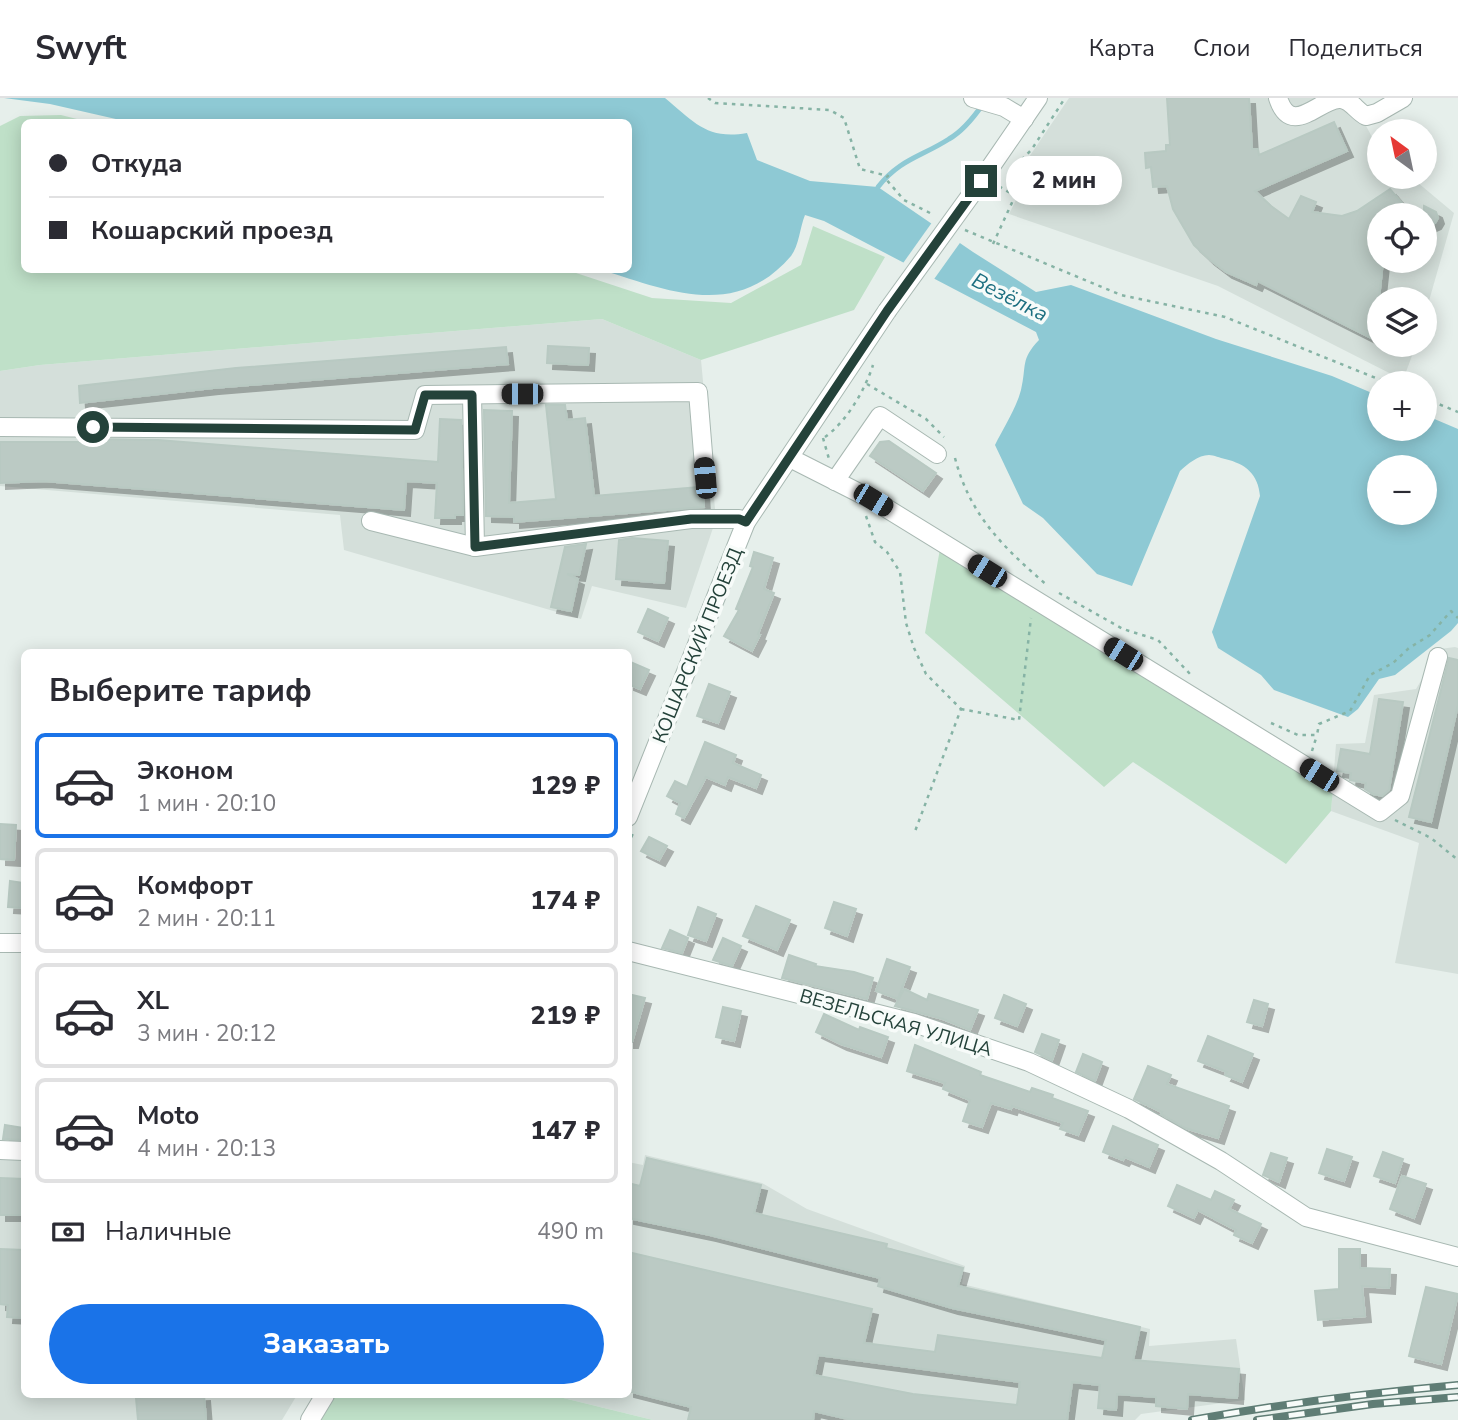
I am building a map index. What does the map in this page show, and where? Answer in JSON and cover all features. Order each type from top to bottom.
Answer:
[{"type":"street","points":[[974,98],[1004,107],[1024,119]]},
{"type":"street","name":"КОШАРСКИЙ ПРОЕЗД","points":[[632,807],[746,522],[887,311],[990,185],[1024,119],[1038,98]]},
{"type":"street","points":[[1279,98],[1289,114],[1298,116],[1309,114],[1329,101],[1340,98],[1350,102],[1357,111],[1366,116],[1377,113],[1403,98]]},
{"type":"street","points":[[0,427],[415,430],[425,395],[698,392],[705,478]]},
{"type":"street","points":[[472,395],[475,547]]},
{"type":"street","points":[[835,481],[880,415],[946,449]]},
{"type":"street","points":[[790,458],[873,500],[1380,812],[1400,796],[1437,657]]},
{"type":"street","points":[[371,521],[475,547],[691,519],[739,519],[746,522]]},
{"type":"street","points":[[0,943],[21,943]]},
{"type":"street","name":"ВЕЗЕЛЬСКАЯ УЛИЦА","points":[[632,952],[914,1023],[1029,1062],[1129,1109],[1221,1161],[1306,1217],[1458,1257]]},
{"type":"street","points":[[0,1150],[21,1151]]},
{"type":"street","points":[[310,1420],[323,1398]]},
{"type":"path","points":[[708,98],[715,103],[830,110],[844,118],[860,169],[888,176],[884,178],[904,200],[938,217]]},
{"type":"path","points":[[1006,176],[1032,149],[1065,98]]},
{"type":"path","points":[[993,244],[1015,196],[1002,188]]},
{"type":"path","points":[[960,228],[1121,295],[1225,317],[1367,374]]},
{"type":"path","points":[[833,431],[867,384],[926,419],[946,449],[983,522],[1012,555],[1048,586]]},
{"type":"path","points":[[1437,403],[1458,412]]},
{"type":"path","points":[[873,500],[865,513],[875,542],[887,552],[901,572],[906,623],[914,648],[926,674],[961,709],[1019,720],[1033,599]]},
{"type":"path","points":[[1059,592],[1123,629],[1158,640],[1194,677]]},
{"type":"path","points":[[1262,719],[1298,735],[1317,735],[1319,724],[1350,711],[1370,675],[1393,663],[1409,648],[1430,635],[1451,611],[1458,618]]},
{"type":"path","points":[[914,834],[961,709]]},
{"type":"path","points":[[1380,812],[1432,838],[1458,860]]},
{"type":"shaded area","points":[[1069,98],[1351,98],[1367,128],[1367,189],[1425,189],[1454,213],[1437,273],[1437,203],[1367,203],[1367,273],[1437,273],[1433,287],[1367,287],[1367,357],[1412,357],[1406,371],[1385,371],[1218,286],[1009,214],[1021,190],[1010,185]]},
{"type":"shaded area","points":[[602,319],[701,360],[716,519],[686,608],[592,586],[581,619],[344,550],[340,515],[0,486],[0,371],[40,365]]},
{"type":"shaded area","points":[[1458,648],[1458,974],[1395,963],[1419,843],[1331,811],[1336,744],[1365,743],[1374,695],[1416,689],[1440,649]]},
{"type":"shaded area","points":[[0,1154],[21,1157],[21,1398],[295,1398],[282,1420],[0,1420]]},
{"type":"shaded area","points":[[645,1155],[762,1183],[807,1209],[965,1266],[962,1284],[1150,1329],[1149,1346],[1236,1339],[1245,1400],[1141,1414],[1135,1420],[653,1420],[563,1398],[632,1398],[632,1163],[643,1165]]},
{"type":"green space","points":[[61,115],[77,119],[21,119],[21,273],[576,273],[652,298],[731,303],[801,265],[813,226],[885,257],[854,310],[701,360],[602,319],[40,365],[0,371],[0,126],[20,116]]},
{"type":"green space","points":[[940,549],[1333,788],[1331,811],[1286,864],[1133,762],[1104,787],[925,633]]},
{"type":"green space","points":[[333,1398],[563,1398],[653,1420],[321,1420]]},
{"type":"water","name":"Везёлка","points":[[4,98],[665,98],[693,121],[711,131],[721,134],[747,133],[757,160],[810,181],[878,187],[1036,292],[1071,285],[1216,339],[1332,376],[1367,391],[1367,441],[1437,441],[1437,420],[1458,429],[1458,623],[1395,675],[1379,679],[1358,709],[1348,717],[1274,690],[1261,675],[1218,648],[1212,632],[1260,496],[1257,482],[1250,471],[1213,455],[1193,460],[1180,471],[1132,586],[1097,574],[1043,518],[1023,504],[995,445],[1019,397],[1025,363],[1039,340],[1036,332],[824,221],[805,215],[791,256],[770,276],[748,288],[725,294],[701,295],[652,286],[611,273],[632,273],[632,119],[116,119],[50,104]]},
{"type":"pier","points":[[933,221],[962,240],[932,282],[901,266]]},
{"type":"building","points":[[1167,98],[1249,98],[1252,149],[1258,149],[1259,155],[1334,122],[1347,151],[1255,191],[1289,219],[1301,196],[1316,202],[1312,212],[1342,216],[1367,204],[1367,273],[1382,273],[1380,287],[1367,287],[1367,336],[1258,281],[1256,285],[1226,272],[1194,245],[1173,209],[1167,186],[1153,187],[1151,167],[1146,168],[1145,153],[1166,151],[1166,145],[1170,145]]},
{"type":"building","points":[[1390,189],[1402,203],[1369,203]]},
{"type":"building","points":[[548,346],[589,348],[588,365],[547,363]]},
{"type":"building","points":[[506,347],[508,364],[213,388],[80,403],[79,386],[236,368]]},
{"type":"building","points":[[546,405],[565,405],[567,420],[585,418],[594,496],[699,487],[703,489],[704,507],[514,522],[514,517],[486,516],[484,410],[512,411],[509,503],[556,499]]},
{"type":"building","points":[[440,419],[461,420],[463,515],[455,515],[455,518],[435,518],[437,483],[406,481],[404,510],[43,481],[0,483],[0,442],[158,440],[438,462]]},
{"type":"building","points":[[889,441],[936,473],[923,491],[870,456],[880,442]]},
{"type":"building","points":[[632,538],[668,541],[664,583],[616,579],[619,540]]},
{"type":"building","points":[[586,544],[579,575],[567,574],[578,579],[571,611],[551,607],[565,547]]},
{"type":"building","points":[[754,552],[773,558],[764,589],[774,593],[752,651],[724,636],[739,610],[736,609],[753,567],[750,566]]},
{"type":"building","points":[[648,609],[668,618],[658,641],[638,632]]},
{"type":"building","points":[[1449,658],[1458,660],[1458,705],[1431,822],[1409,817]]},
{"type":"building","points":[[632,663],[649,670],[640,689],[632,686]]},
{"type":"building","points":[[709,684],[730,692],[718,723],[697,716]]},
{"type":"building","points":[[1379,699],[1403,702],[1389,790],[1382,796],[1365,789],[1366,783],[1350,780],[1351,773],[1337,771],[1341,749],[1370,754]]},
{"type":"building","points":[[705,742],[736,755],[733,763],[761,775],[756,788],[728,777],[725,785],[706,777],[684,818],[676,814],[680,803],[667,796],[675,781],[687,787]]},
{"type":"building","points":[[0,824],[16,825],[14,860],[0,859]]},
{"type":"building","points":[[649,837],[667,846],[659,860],[641,851]]},
{"type":"building","points":[[10,881],[21,883],[21,908],[8,907]]},
{"type":"building","points":[[834,902],[856,909],[847,936],[825,928]]},
{"type":"building","points":[[756,906],[790,920],[777,950],[743,936]]},
{"type":"building","points":[[698,907],[716,914],[706,941],[688,935]]},
{"type":"building","points":[[670,930],[688,938],[682,953],[662,948]]},
{"type":"building","points":[[723,938],[741,946],[732,966],[713,960]]},
{"type":"building","points":[[789,955],[816,964],[815,966],[873,978],[867,999],[782,978]]},
{"type":"building","points":[[887,959],[910,967],[898,999],[876,991]]},
{"type":"building","points":[[904,989],[927,1000],[929,994],[978,1010],[970,1030],[943,1019],[895,1006]]},
{"type":"building","points":[[632,995],[645,998],[632,1042]]},
{"type":"building","points":[[1004,995],[1026,1004],[1017,1026],[995,1018]]},
{"type":"building","points":[[1254,1000],[1268,1004],[1262,1026],[1247,1022]]},
{"type":"building","points":[[723,1007],[741,1011],[734,1041],[716,1037]]},
{"type":"building","points":[[824,1014],[859,1030],[860,1027],[888,1037],[881,1057],[841,1044],[816,1032]]},
{"type":"building","points":[[1042,1034],[1059,1040],[1052,1060],[1035,1052]]},
{"type":"building","points":[[1208,1036],[1253,1054],[1242,1082],[1225,1075],[1227,1072],[1198,1061]]},
{"type":"building","points":[[915,1045],[981,1072],[980,1075],[1030,1092],[1032,1088],[1053,1095],[1052,1098],[1088,1111],[1078,1135],[1060,1129],[1063,1123],[1012,1106],[1011,1109],[991,1103],[982,1127],[963,1121],[970,1100],[943,1089],[945,1083],[907,1071]]},
{"type":"building","points":[[1083,1054],[1102,1062],[1095,1081],[1076,1072]]},
{"type":"building","points":[[1148,1066],[1171,1075],[1167,1084],[1229,1106],[1218,1138],[1185,1128],[1161,1114],[1162,1112],[1134,1099]]},
{"type":"building","points":[[5,1125],[21,1128],[21,1140],[3,1139]]},
{"type":"building","points":[[1113,1126],[1158,1145],[1149,1167],[1103,1152]]},
{"type":"building","points":[[1327,1149],[1352,1157],[1344,1181],[1319,1173]]},
{"type":"building","points":[[1383,1152],[1403,1159],[1395,1183],[1374,1176]]},
{"type":"building","points":[[1271,1153],[1287,1158],[1279,1182],[1263,1175]]},
{"type":"building","points":[[647,1158],[761,1185],[754,1213],[887,1244],[886,1248],[963,1268],[958,1286],[1140,1327],[1133,1360],[1239,1369],[1237,1398],[1188,1394],[1187,1409],[1156,1406],[1156,1397],[1117,1394],[1116,1410],[1098,1408],[1100,1385],[1072,1382],[1067,1420],[852,1420],[814,1411],[813,1420],[688,1420],[691,1407],[632,1392],[632,1253],[872,1309],[864,1343],[935,1352],[938,1335],[1102,1358],[1106,1340],[952,1308],[878,1286],[880,1278],[710,1235],[632,1219],[632,1184],[640,1186]],"holes":[[[818,1355],[1020,1382],[1017,1405],[913,1394],[814,1375]]]},
{"type":"building","points":[[1402,1176],[1426,1184],[1414,1218],[1390,1209]]},
{"type":"building","points":[[0,1178],[21,1179],[21,1215],[0,1215]]},
{"type":"building","points":[[1177,1185],[1211,1200],[1215,1191],[1234,1200],[1229,1209],[1261,1224],[1252,1243],[1234,1235],[1236,1230],[1198,1210],[1194,1218],[1168,1206]]},
{"type":"building","points":[[0,1249],[21,1250],[21,1318],[7,1317],[8,1305],[0,1304]]},
{"type":"building","points":[[1339,1249],[1360,1249],[1360,1268],[1390,1269],[1389,1288],[1362,1286],[1365,1316],[1318,1320],[1315,1291],[1339,1289]]},
{"type":"building","points":[[1426,1287],[1458,1294],[1441,1364],[1409,1356]]},
{"type":"building","points":[[136,1398],[204,1398],[206,1420],[138,1420]]},
{"type":"waterway","points":[[878,187],[894,170],[959,132],[983,104]]},
{"type":"railway","points":[[1192,1420],[1325,1400],[1458,1385]]},
{"type":"railway","points":[[1257,1420],[1373,1404],[1458,1397]]},
{"type":"route","points":[[93,427],[415,430],[425,395],[472,395],[475,547],[691,519],[739,519],[746,522],[887,311],[981,181]]}]
